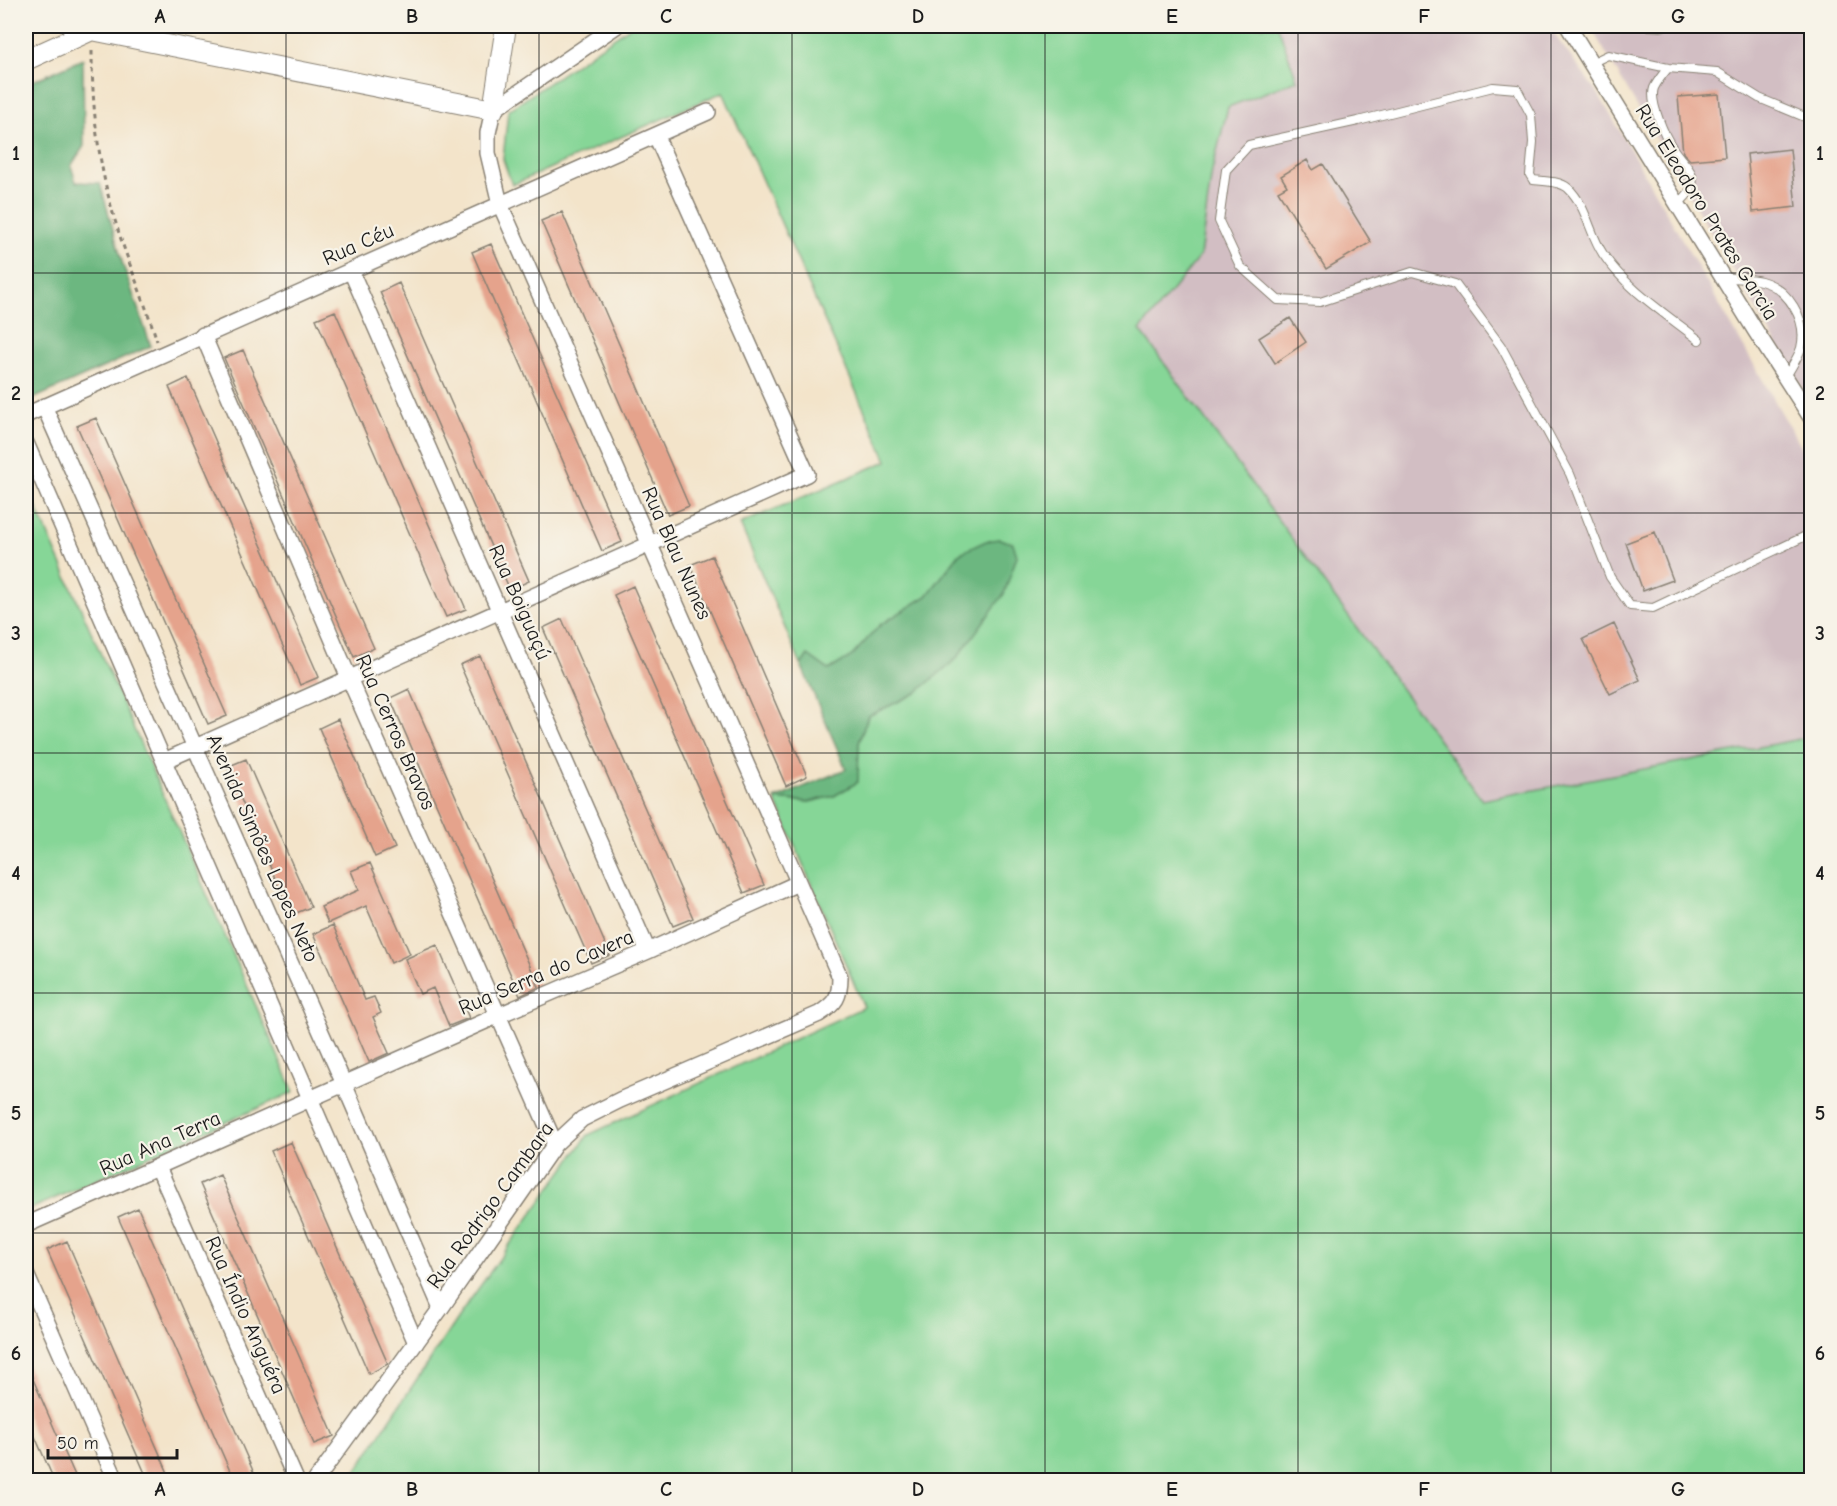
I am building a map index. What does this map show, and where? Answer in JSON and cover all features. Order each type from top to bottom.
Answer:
[{"type":"street","points":[[68,26],[92,30],[125,30],[493,110],[616,26]]},
{"type":"street","points":[[493,110],[506,26]]},
{"type":"street","name":"Rua Eleodoro Prates Garcia","points":[[1568,26],[1812,419]]},
{"type":"street","points":[[26,60],[92,30]]},
{"type":"street","name":"Rua Blau Nunes","points":[[493,110],[488,133],[488,153],[500,204],[840,977],[840,994],[830,1007]]},
{"type":"street","name":"Rua Céu","points":[[26,415],[708,112]]},
{"type":"street","points":[[164,761],[807,474],[656,136]]},
{"type":"street","name":"Rua Boiguaçú","points":[[351,271],[648,951]]},
{"type":"street","name":"Rua Cerros Bravos","points":[[203,335],[349,678],[555,1144]]},
{"type":"street","name":"Avenida Simões Lopes Neto","points":[[44,406],[441,1308]]},
{"type":"street","points":[[26,442],[416,1343]]},
{"type":"street","name":"Rua Serra do Cavera","points":[[311,1099],[798,883]]},
{"type":"street","name":"Rua Rodrigo Cambara","points":[[316,1480],[441,1308],[555,1144],[582,1119],[620,1100],[819,1014],[830,1007]]},
{"type":"street","name":"Rua Ana Terra","points":[[26,1225],[311,1099]]},
{"type":"street","name":"Rua Índio Anguéra","points":[[158,1167],[296,1480]]},
{"type":"street","points":[[26,1274],[116,1480]]},
{"type":"lane","points":[[1648,26],[1665,26]]},
{"type":"lane","points":[[1591,63],[1608,55],[1668,68],[1717,72],[1759,98],[1812,120]]},
{"type":"lane","points":[[1668,68],[1654,88],[1653,96],[1657,114],[1673,148],[1692,175],[1689,194],[1678,204]]},
{"type":"lane","points":[[1700,340],[1629,284],[1602,253],[1584,210],[1568,187],[1554,182],[1533,180],[1530,175],[1533,142],[1531,115],[1517,89],[1493,87],[1358,121],[1249,145],[1226,170],[1219,221],[1240,266],[1278,300],[1320,302],[1412,272],[1455,284],[1501,346],[1570,474],[1610,576],[1630,606],[1653,608],[1812,533]]},
{"type":"lane","points":[[1722,277],[1764,282],[1788,297],[1793,304],[1800,325],[1801,346],[1786,379]]},
{"type":"path","points":[[92,30],[92,81],[110,204],[124,250],[147,307],[162,354]]},
{"type":"shaded area","points":[[1278,26],[1548,26],[1599,95],[1811,464],[1811,737],[1482,800],[1140,330],[1200,256],[1212,171],[1228,107],[1297,79]]},
{"type":"shaded area","points":[[1590,26],[1807,26],[1808,33],[1812,33],[1811,403]]},
{"type":"green space","points":[[631,26],[1278,26],[1297,80],[1228,107],[1212,171],[1200,256],[1140,330],[1482,800],[1811,737],[1811,1480],[350,1480],[458,1317],[588,1135],[864,1007],[775,799],[809,802],[834,796],[857,782],[859,742],[868,716],[916,693],[960,553],[927,596],[880,625],[852,656],[829,670],[808,655],[801,665],[740,524],[887,461],[723,92],[512,185],[503,159],[508,111]]},
{"type":"green space","points":[[83,59],[84,146],[71,166],[76,182],[100,183],[123,265],[151,346],[26,402],[26,84]]},
{"type":"green space","points":[[26,484],[294,1092],[26,1211]]},
{"type":"green space","points":[[999,539],[1013,543],[1017,556],[1004,594],[957,658],[916,693],[868,716],[859,742],[858,782],[834,796],[809,802],[775,799],[846,769],[801,665],[808,655],[829,670],[852,656],[880,625],[927,596],[960,553],[986,541]]},
{"type":"building","points":[[1719,94],[1725,157],[1690,160],[1683,153],[1678,97]]},
{"type":"building","points":[[1790,149],[1796,207],[1753,212],[1747,154]]},
{"type":"building","points":[[1307,160],[1313,170],[1323,164],[1371,242],[1326,269],[1278,191],[1287,186],[1281,176]]},
{"type":"building","points":[[562,212],[689,506],[668,515],[541,221]]},
{"type":"building","points":[[491,244],[622,542],[602,551],[472,252]]},
{"type":"building","points":[[399,283],[529,581],[510,590],[380,292]]},
{"type":"building","points":[[335,311],[466,609],[446,617],[316,319]]},
{"type":"building","points":[[1290,318],[1306,342],[1275,363],[1259,338]]},
{"type":"building","points":[[243,350],[374,648],[354,657],[224,358]]},
{"type":"building","points":[[188,378],[319,677],[300,685],[169,387]]},
{"type":"building","points":[[96,418],[227,716],[208,724],[77,426]]},
{"type":"building","points":[[1655,532],[1673,580],[1643,591],[1626,543]]},
{"type":"building","points":[[712,556],[807,776],[786,786],[690,565]]},
{"type":"building","points":[[633,586],[764,885],[744,893],[614,595]]},
{"type":"building","points":[[562,619],[693,918],[673,926],[543,628]]},
{"type":"building","points":[[1614,624],[1640,680],[1610,694],[1583,639]]},
{"type":"building","points":[[480,656],[610,955],[591,963],[460,665]]},
{"type":"building","points":[[409,689],[539,987],[520,996],[390,698]]},
{"type":"building","points":[[338,719],[395,848],[375,857],[319,728]]},
{"type":"building","points":[[246,759],[311,907],[291,915],[227,767]]},
{"type":"building","points":[[370,863],[410,954],[391,963],[366,906],[328,923],[321,907],[359,890],[351,871]]},
{"type":"building","points":[[333,925],[365,1000],[374,997],[381,1013],[373,1017],[389,1053],[369,1062],[313,934]]},
{"type":"building","points":[[437,945],[469,1018],[449,1026],[433,988],[420,994],[405,959]]},
{"type":"building","points":[[291,1142],[388,1364],[369,1374],[271,1151]]},
{"type":"building","points":[[220,1175],[334,1436],[314,1444],[200,1184]]},
{"type":"building","points":[[138,1208],[257,1480],[234,1480],[118,1217]]},
{"type":"building","points":[[67,1241],[171,1480],[148,1480],[47,1250]]},
{"type":"building","points":[[26,1363],[77,1480],[54,1480],[26,1416]]}]
